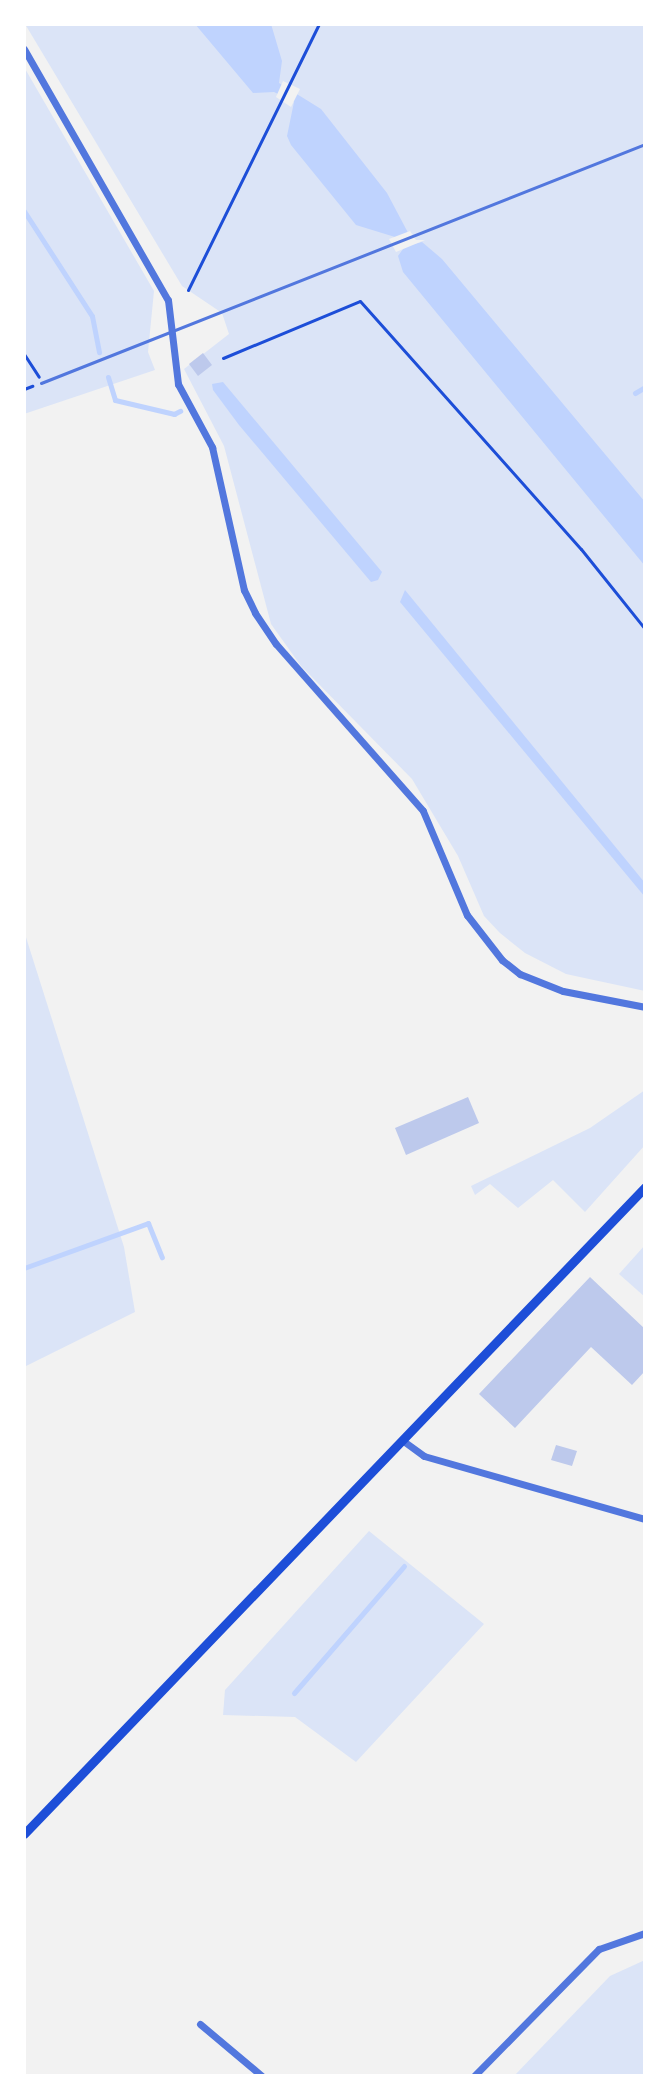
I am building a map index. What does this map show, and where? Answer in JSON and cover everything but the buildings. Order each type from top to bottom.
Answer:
[{"type":"main road","points":[[24,1834],[645,1187]]},
{"type":"street","points":[[24,49],[156,272],[168,300],[178,384],[218,464],[244,590],[276,644],[406,787],[438,838],[467,915],[502,960],[520,974],[563,991],[645,1007]]},
{"type":"street","points":[[402,1440],[424,1456],[645,1519]]},
{"type":"street","points":[[474,2076],[599,1949],[645,1933]]},
{"type":"street","points":[[200,2024],[262,2076]]},
{"type":"lane","points":[[41,383],[645,144]]},
{"type":"path","points":[[188,290],[280,109],[319,24]]},
{"type":"path","points":[[223,358],[360,301],[581,549],[645,629]]},
{"type":"path","points":[[24,354],[41,383]]},
{"type":"shaded area","points":[[25,24],[645,24],[645,991],[566,974],[525,953],[500,933],[484,916],[458,856],[412,779],[301,666],[271,624],[224,446],[184,369],[229,334],[222,313],[182,286]]},
{"type":"shaded area","points":[[24,67],[154,291],[148,352],[155,370],[24,414]]},
{"type":"shaded area","points":[[24,931],[124,1247],[135,1312],[24,1367]]},
{"type":"shaded area","points":[[645,1090],[645,1145],[585,1212],[553,1180],[518,1208],[490,1184],[475,1195],[471,1186],[590,1128]]},
{"type":"shaded area","points":[[645,1245],[645,1297],[619,1274]]},
{"type":"shaded area","points":[[369,1531],[484,1624],[356,1762],[295,1717],[223,1715],[225,1690]]},
{"type":"shaded area","points":[[645,1960],[645,2076],[514,2076],[610,1976]]},
{"type":"water","points":[[195,24],[271,24],[282,61],[279,83],[321,109],[387,193],[414,244],[422,242],[442,259],[645,502],[645,566],[403,272],[398,256],[403,249],[395,237],[356,225],[291,145],[287,136],[294,102],[274,92],[253,93]]},
{"type":"water","points":[[223,382],[382,572],[378,580],[371,582],[239,425],[213,390],[212,384]]},
{"type":"water","points":[[405,590],[645,883],[645,897],[400,602]]},
{"type":"pier","points":[[283,81],[300,89],[291,107],[276,97]]},
{"type":"pier","points":[[410,231],[416,240],[425,240],[396,252],[389,239]]},
{"type":"waterway","points":[[24,211],[92,316],[99,352]]},
{"type":"waterway","points":[[108,377],[115,400],[174,414],[180,411]]},
{"type":"waterway","points":[[635,393],[645,387]]},
{"type":"waterway","points":[[24,1268],[148,1223],[162,1257]]},
{"type":"waterway","points":[[294,1693],[404,1566]]}]
